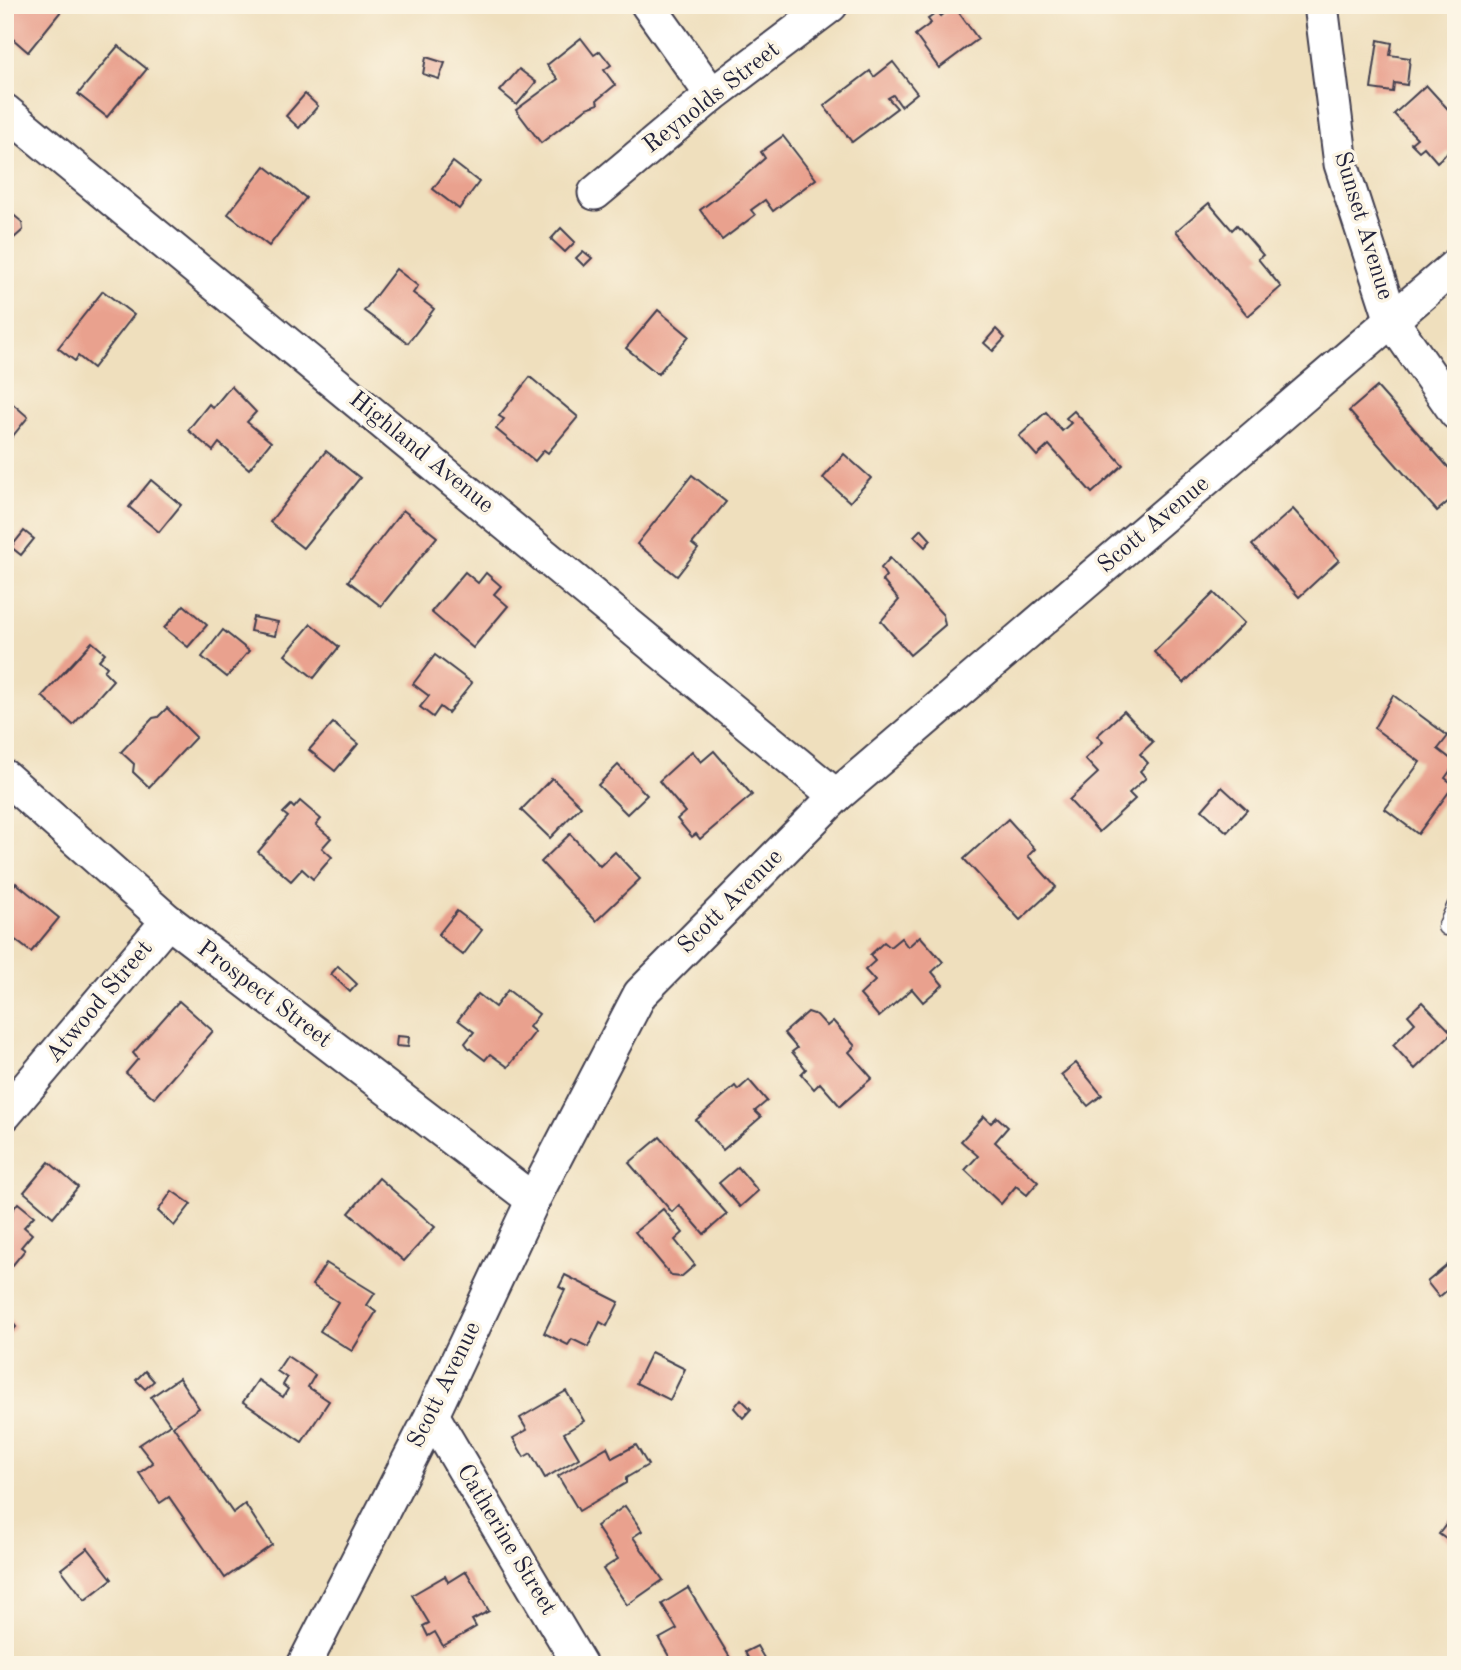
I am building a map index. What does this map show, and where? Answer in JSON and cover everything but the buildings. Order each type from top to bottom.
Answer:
[{"type":"street","points":[[648,5],[712,95]]},
{"type":"street","name":"Reynolds Street","points":[[595,193],[712,95],[831,5]]},
{"type":"street","name":"Sunset Avenue","points":[[1321,5],[1341,164],[1392,321],[1456,413]]},
{"type":"street","name":"Highland Avenue","points":[[5,111],[836,796]]},
{"type":"street","name":"Scott Avenue","points":[[304,1665],[432,1415],[533,1200],[640,994],[836,796],[1456,265]]},
{"type":"street","name":"Prospect Street","points":[[5,776],[168,921],[533,1200]]},
{"type":"street","name":"Atwood Street","points":[[5,1114],[168,921]]},
{"type":"street","name":"Catherine Street","points":[[432,1415],[580,1665]]},
{"type":"lane","points":[[1446,927],[1456,905]]}]
